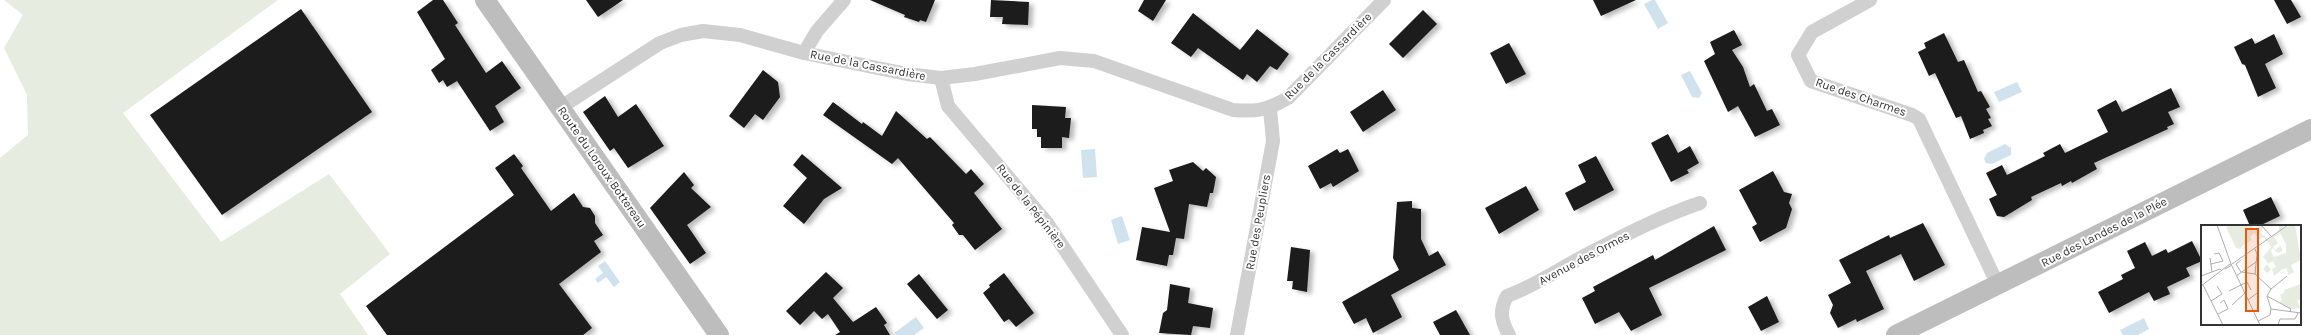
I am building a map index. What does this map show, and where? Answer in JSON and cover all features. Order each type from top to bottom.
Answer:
[{"type":"street","name":"Route du Loroux Bottereau","points":[[485,0],[719,335]]},
{"type":"street","points":[[804,53],[817,31],[844,0]]},
{"type":"street","name":"Rue de la Cassardière","points":[[561,107],[660,43],[681,35],[703,31],[740,35],[804,53],[907,74],[941,78],[974,74],[1060,58],[1094,61],[1233,110],[1251,112],[1270,109],[1288,98],[1384,0]]},
{"type":"street","name":"Rue des Charmes","points":[[1870,0],[1812,32],[1798,55],[1811,81],[1912,115],[1919,119],[1998,285]]},
{"type":"street","name":"Rue de la Pépinière","points":[[941,78],[948,106],[1047,223],[1122,335]]},
{"type":"street","name":"Rue des Peupliers","points":[[1237,335],[1273,141],[1270,109]]},
{"type":"street","name":"Rue des Landes de la Plée","points":[[1896,335],[2311,129]]},
{"type":"street","name":"Avenue des Ormes","points":[[1509,335],[1502,322],[1501,314],[1507,296],[1526,289],[1586,255],[1674,212],[1700,203]]},
{"type":"shaded area","points":[[4,0],[278,0],[123,113],[221,242],[329,174],[390,254],[340,294],[368,335],[0,335],[0,158],[28,135],[27,95],[4,48],[23,15]]},
{"type":"water","points":[[1655,0],[1668,23],[1658,29],[1644,4]]},
{"type":"water","points":[[1690,71],[1702,93],[1699,98],[1692,97],[1681,75]]},
{"type":"water","points":[[2017,82],[2022,92],[1999,102],[1994,92]]},
{"type":"water","points":[[2005,144],[2011,148],[2011,155],[1992,164],[1986,163],[1984,159],[1987,153]]},
{"type":"water","points":[[1095,149],[1097,177],[1083,178],[1081,150]]},
{"type":"water","points":[[1122,216],[1130,240],[1118,244],[1111,220]]},
{"type":"water","points":[[605,261],[620,282],[614,287],[606,277],[598,283],[595,279],[603,273],[598,266]]},
{"type":"water","points":[[916,317],[924,328],[914,335],[896,335],[894,333]]},
{"type":"water","points":[[2144,318],[2149,329],[2138,335],[2123,335],[2120,330]]},
{"type":"building","points":[[433,0],[443,0],[458,23],[455,25],[486,73],[502,61],[521,88],[495,106],[504,122],[490,131],[457,81],[447,87],[443,80],[439,83],[431,70],[445,59],[417,12]]},
{"type":"building","points":[[586,0],[623,0],[598,17]]},
{"type":"building","points":[[870,0],[935,0],[926,22],[920,20],[919,22],[904,17],[905,15]]},
{"type":"building","points":[[991,0],[1029,2],[1028,25],[1002,24],[1003,17],[990,17]]},
{"type":"building","points":[[1144,0],[1166,0],[1153,21],[1138,11]]},
{"type":"building","points":[[1593,0],[1636,0],[1601,16]]},
{"type":"building","points":[[2274,0],[2291,0],[2301,17],[2287,24]]},
{"type":"building","points":[[301,9],[372,112],[222,215],[150,115]]},
{"type":"building","points":[[1423,10],[1437,24],[1403,58],[1389,44]]},
{"type":"building","points":[[1193,13],[1240,50],[1257,29],[1289,54],[1277,70],[1270,66],[1257,82],[1247,74],[1243,80],[1198,48],[1191,57],[1171,43]]},
{"type":"building","points":[[1734,30],[1742,45],[1732,50],[1743,67],[1750,87],[1754,84],[1767,111],[1772,109],[1780,125],[1755,137],[1738,106],[1728,112],[1704,61],[1715,54],[1710,42]]},
{"type":"building","points":[[1944,33],[1958,62],[1964,60],[1978,92],[1981,91],[1990,107],[1986,109],[1991,118],[1988,119],[1992,126],[1983,130],[1984,133],[1970,139],[1961,116],[1956,118],[1935,73],[1929,76],[1918,52],[1926,48],[1924,43]]},
{"type":"building","points":[[2274,34],[2283,54],[2265,64],[2276,88],[2258,97],[2245,65],[2242,64],[2234,47],[2252,38],[2255,44]]},
{"type":"building","points":[[1509,43],[1526,74],[1506,84],[1490,53]]},
{"type":"building","points":[[763,70],[778,82],[780,97],[763,120],[755,114],[744,128],[729,116]]},
{"type":"building","points":[[2171,88],[2180,107],[2168,112],[2174,124],[2167,127],[2168,129],[2094,163],[2097,169],[2072,183],[2071,181],[2062,186],[2061,183],[2031,197],[2032,200],[2004,217],[1997,216],[1989,199],[1997,195],[1986,173],[2002,165],[2007,175],[2045,156],[2043,153],[2060,144],[2065,153],[2108,132],[2097,110],[2116,100],[2122,112]]},
{"type":"building","points":[[1383,90],[1396,110],[1363,132],[1350,112]]},
{"type":"building","points":[[605,96],[618,117],[636,104],[664,146],[628,168],[614,148],[610,151],[583,112]]},
{"type":"building","points":[[833,102],[862,124],[863,122],[882,136],[896,111],[927,139],[930,137],[966,174],[971,169],[984,184],[974,193],[1002,229],[975,250],[963,235],[959,235],[952,225],[954,223],[898,158],[892,164],[823,115]]},
{"type":"building","points":[[1032,105],[1066,107],[1065,118],[1071,118],[1069,138],[1062,137],[1062,148],[1041,148],[1041,137],[1037,137],[1037,129],[1032,129]]},
{"type":"building","points":[[1668,134],[1678,153],[1690,146],[1699,163],[1687,170],[1689,173],[1671,182],[1651,143]]},
{"type":"building","points":[[1337,149],[1340,153],[1348,149],[1359,171],[1333,187],[1331,183],[1320,189],[1308,166]]},
{"type":"building","points":[[514,154],[523,166],[521,168],[551,211],[574,193],[583,207],[590,208],[595,216],[595,223],[603,235],[594,241],[601,252],[559,284],[592,328],[583,335],[387,335],[366,306],[514,195],[495,168]]},
{"type":"building","points":[[802,154],[842,188],[824,199],[804,224],[783,206],[807,178],[793,165]]},
{"type":"building","points":[[1596,156],[1614,190],[1574,211],[1565,193],[1586,182],[1578,165]]},
{"type":"building","points":[[1193,162],[1203,171],[1206,168],[1216,177],[1213,193],[1210,193],[1207,207],[1189,204],[1184,239],[1176,238],[1173,255],[1169,255],[1167,266],[1136,260],[1142,227],[1170,232],[1154,188],[1173,181],[1169,170]]},
{"type":"building","points":[[1773,171],[1784,192],[1792,194],[1789,203],[1792,209],[1786,228],[1760,242],[1752,227],[1757,224],[1739,190]]},
{"type":"building","points":[[684,172],[694,185],[691,188],[711,207],[687,225],[706,253],[690,264],[650,208]]},
{"type":"building","points":[[1526,186],[1539,210],[1499,234],[1485,208]]},
{"type":"building","points":[[2271,197],[2280,216],[2261,225],[2250,225],[2243,210]]},
{"type":"building","points":[[1412,201],[1412,208],[1421,209],[1421,239],[1429,256],[1438,251],[1446,265],[1391,295],[1402,317],[1373,333],[1366,318],[1354,324],[1342,302],[1399,270],[1393,258],[1397,202]]},
{"type":"building","points":[[1923,223],[1945,265],[1914,281],[1901,254],[1866,271],[1884,309],[1857,322],[1856,319],[1838,328],[1830,313],[1833,305],[1828,295],[1851,283],[1839,260],[1889,235],[1890,238]]},
{"type":"building","points":[[1714,226],[1726,250],[1649,288],[1662,315],[1631,331],[1619,312],[1595,324],[1582,298],[1595,291],[1593,287],[1653,255],[1655,260]]},
{"type":"building","points":[[2192,241],[2201,261],[2186,268],[2190,276],[2167,287],[2170,294],[2154,301],[2149,292],[2109,313],[2098,292],[2123,279],[2121,275],[2135,268],[2127,251],[2145,242],[2152,256],[2166,249],[2168,253]]},
{"type":"building","points":[[1291,247],[1310,250],[1307,292],[1292,289],[1293,281],[1287,281]]},
{"type":"building","points":[[826,272],[843,288],[833,298],[853,322],[876,307],[887,323],[884,325],[890,335],[835,335],[840,332],[828,314],[822,319],[814,311],[800,325],[786,311]]},
{"type":"building","points":[[1004,273],[1034,313],[1016,327],[1009,319],[1004,322],[983,293],[990,287],[989,285]]},
{"type":"building","points":[[919,274],[948,310],[937,319],[907,284]]},
{"type":"building","points":[[1170,284],[1190,288],[1188,303],[1213,308],[1210,328],[1193,326],[1191,335],[1159,333],[1163,313],[1167,310]]},
{"type":"building","points":[[1767,296],[1779,322],[1761,331],[1748,307]]},
{"type":"building","points":[[1456,310],[1470,335],[1440,335],[1433,322]]}]
